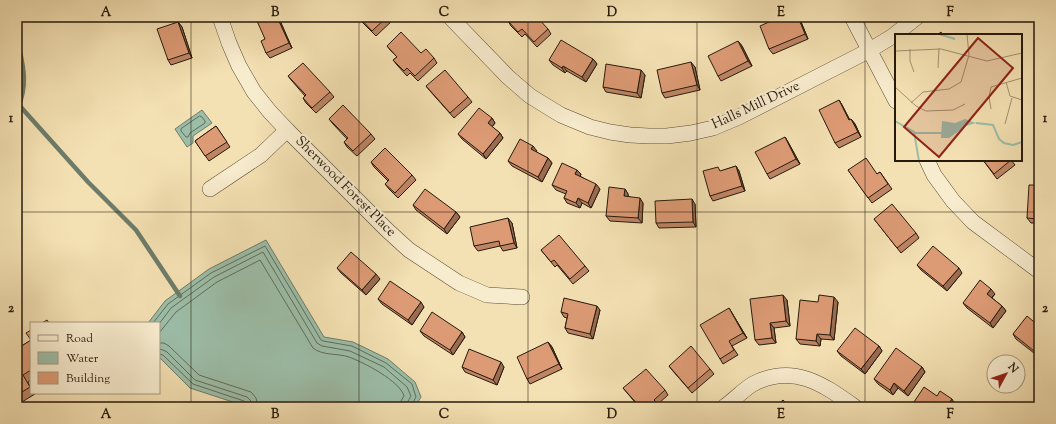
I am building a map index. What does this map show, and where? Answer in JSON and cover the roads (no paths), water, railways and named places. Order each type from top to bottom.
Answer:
[{"type":"street","name":"Sherwood Forest Place","points":[[220,17],[239,66],[254,92],[287,130],[387,230],[409,250],[459,283],[473,290],[487,295],[522,297]]},
{"type":"street","name":"Halls Mill Drive","points":[[450,17],[508,77],[530,96],[561,115],[590,127],[610,132],[649,136],[668,136],[713,128],[739,117],[870,50],[895,34]]},
{"type":"street","points":[[852,17],[895,99]]},
{"type":"street","name":"Halls Mill Drive","points":[[895,34],[916,17]]},
{"type":"street","points":[[210,189],[260,156],[287,130]]},
{"type":"street","points":[[927,161],[934,175],[953,201],[973,222],[1039,271]]},
{"type":"street","points":[[724,407],[752,385],[765,379],[778,376],[805,377],[820,383],[855,407]]},
{"type":"water","points":[[202,110],[212,123],[193,136],[193,143],[187,147],[175,129]]},
{"type":"water","points":[[266,240],[324,337],[353,342],[388,359],[415,382],[421,397],[415,407],[248,407],[190,388],[160,358],[160,322],[149,322],[165,301],[209,269]]},
{"type":"waterway","points":[[17,38],[24,74],[23,92],[17,110]]},
{"type":"waterway","points":[[19,105],[88,182],[136,230],[180,296]]}]
